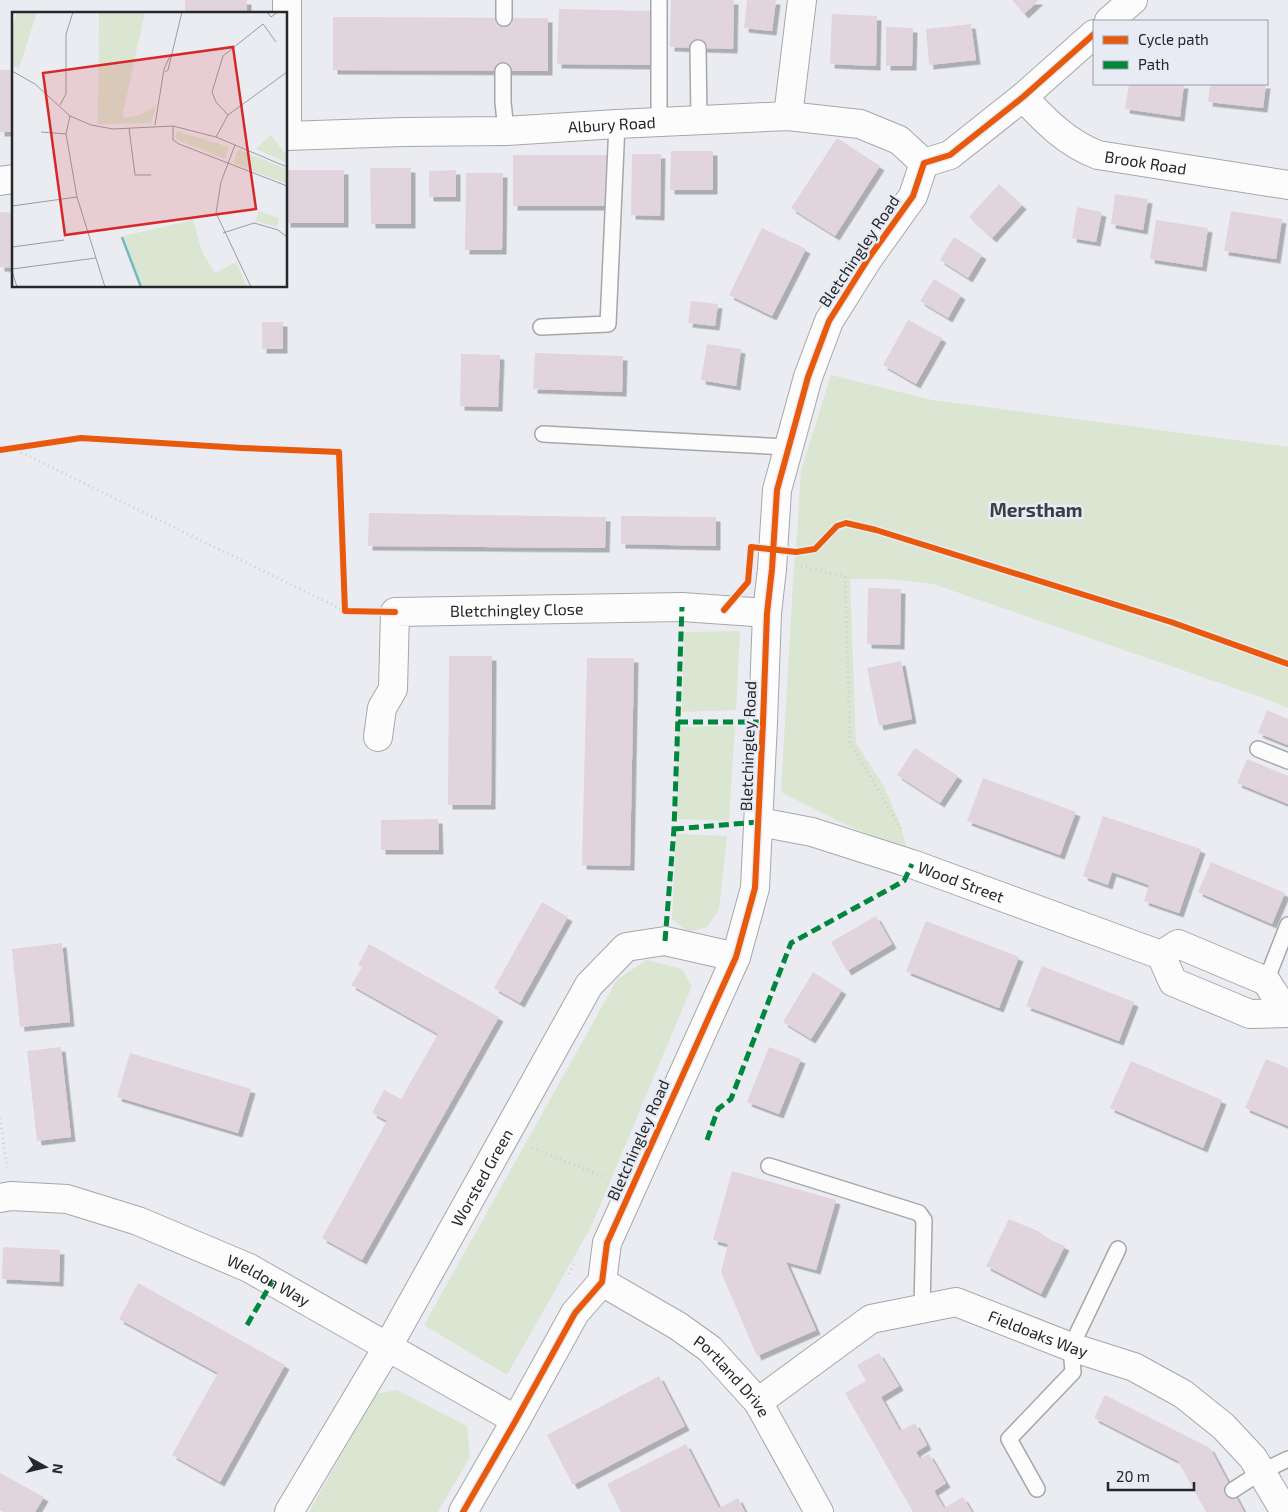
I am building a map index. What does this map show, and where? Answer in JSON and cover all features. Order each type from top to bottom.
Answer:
[{"type":"street","points":[[788,116],[802,0]]},
{"type":"street","points":[[1110,20],[1133,0]]},
{"type":"street","points":[[924,163],[950,155],[1023,97],[1093,35]]},
{"type":"street","name":"Brook Road","points":[[1023,97],[1059,132],[1077,145],[1098,155],[1288,185]]},
{"type":"street","name":"Albury Road","points":[[288,136],[506,131],[788,116],[860,124],[899,140],[924,163]]},
{"type":"street","name":"Bletchingley Road","points":[[602,1282],[607,1243],[736,958],[755,888],[767,613],[781,550],[777,490],[787,448],[808,377],[829,320],[868,259],[913,196],[924,163]]},
{"type":"street","name":"Bletchingley Close","points":[[395,612],[682,607],[767,613]]},
{"type":"street","points":[[378,737],[382,708],[393,689],[395,612]]},
{"type":"street","name":"Wood Street","points":[[759,822],[812,832],[912,864],[1161,955]]},
{"type":"street","name":"Worsted Green","points":[[289,1512],[388,1348],[589,985],[626,946],[666,941],[736,958]]},
{"type":"street","points":[[1178,944],[1266,981],[1287,1012],[1250,1014],[1173,982],[1161,955],[1178,944]]},
{"type":"street","name":"Weldon Way","points":[[5,1197],[68,1199],[138,1221],[249,1268],[516,1420]]},
{"type":"street","points":[[463,1512],[575,1313],[602,1282]]},
{"type":"street","name":"Portland Drive","points":[[602,1282],[678,1326],[710,1349],[758,1402],[819,1512]]},
{"type":"street","name":"Fieldoaks Way","points":[[758,1402],[871,1319],[956,1302],[1072,1347],[1134,1367],[1183,1394],[1223,1426],[1253,1458],[1285,1512]]},
{"type":"lane","points":[[504,0],[504,18]]},
{"type":"lane","points":[[659,0],[659,122]]},
{"type":"lane","points":[[698,48],[698,121]]},
{"type":"lane","points":[[503,71],[503,102],[506,131]]},
{"type":"lane","points":[[541,327],[608,324],[618,124]]},
{"type":"lane","points":[[543,434],[787,448]]},
{"type":"lane","points":[[1258,749],[1288,761]]},
{"type":"lane","points":[[1266,981],[1288,925]]},
{"type":"lane","points":[[769,1166],[919,1213],[924,1220],[922,1309]]},
{"type":"lane","points":[[1037,1489],[1009,1439],[1073,1372],[1072,1347],[1118,1250]]},
{"type":"lane","points":[[1233,1490],[1288,1459]]},
{"type":"path","points":[[9,448],[29,446]]},
{"type":"path","points":[[9,448],[345,611],[395,612]]},
{"type":"path","points":[[781,550],[790,563],[845,577],[850,742],[911,846],[912,864]]},
{"type":"path","points":[[344,601],[345,611]]},
{"type":"path","points":[[0,1118],[5,1197]]},
{"type":"path","points":[[505,1137],[611,1179]]},
{"type":"green space","points":[[831,375],[932,400],[1288,447],[1288,708],[933,584],[888,579],[850,579],[856,743],[885,788],[901,827],[907,849],[848,826],[781,792],[801,471]]},
{"type":"green space","points":[[740,631],[736,710],[682,712],[684,632]]},
{"type":"green space","points":[[735,726],[729,821],[677,819],[677,727]]},
{"type":"green space","points":[[676,834],[727,836],[719,910],[707,927],[688,932],[672,919]]},
{"type":"green space","points":[[646,960],[682,969],[692,986],[591,1227],[507,1375],[424,1325],[617,980]]},
{"type":"green space","points":[[397,1390],[467,1426],[470,1457],[438,1512],[309,1512],[376,1394]]},
{"type":"building","points":[[185,0],[247,0],[247,12],[185,12]]},
{"type":"building","points":[[671,0],[734,0],[733,49],[670,47]]},
{"type":"building","points":[[747,0],[776,0],[772,31],[744,28]]},
{"type":"building","points":[[1012,0],[1039,0],[1024,14]]},
{"type":"building","points":[[559,9],[651,11],[650,65],[557,64]]},
{"type":"building","points":[[832,14],[877,16],[876,66],[830,64]]},
{"type":"building","points":[[333,17],[548,18],[548,71],[333,70]]},
{"type":"building","points":[[971,24],[976,60],[929,65],[926,29]]},
{"type":"building","points":[[886,27],[913,28],[912,66],[886,66]]},
{"type":"building","points":[[0,70],[12,70],[12,132],[0,132]]},
{"type":"building","points":[[1129,85],[1184,85],[1180,117],[1125,109]]},
{"type":"building","points":[[1210,85],[1266,85],[1263,108],[1208,102]]},
{"type":"building","points":[[837,138],[880,166],[835,236],[791,208]]},
{"type":"building","points":[[671,151],[713,151],[713,190],[670,190]]},
{"type":"building","points":[[632,154],[661,154],[660,216],[631,215]]},
{"type":"building","points":[[513,155],[607,155],[607,206],[513,206]]},
{"type":"building","points":[[370,168],[411,168],[411,224],[371,224]]},
{"type":"building","points":[[288,170],[344,170],[344,223],[288,223]]},
{"type":"building","points":[[456,170],[456,197],[429,197],[429,171]]},
{"type":"building","points":[[466,173],[503,173],[502,250],[465,250]]},
{"type":"building","points":[[999,184],[1022,205],[992,238],[969,217]]},
{"type":"building","points":[[1115,194],[1148,199],[1143,230],[1111,224]]},
{"type":"building","points":[[1077,207],[1102,212],[1096,242],[1072,238]]},
{"type":"building","points":[[1231,211],[1282,219],[1276,259],[1224,251]]},
{"type":"building","points":[[0,212],[12,213],[12,268],[0,267]]},
{"type":"building","points":[[1156,220],[1208,228],[1202,267],[1150,259]]},
{"type":"building","points":[[762,228],[806,249],[772,316],[729,295]]},
{"type":"building","points":[[954,237],[982,255],[968,278],[940,260]]},
{"type":"building","points":[[934,279],[961,295],[948,318],[920,301]]},
{"type":"building","points":[[691,301],[718,304],[715,326],[688,323]]},
{"type":"building","points":[[908,320],[942,338],[916,384],[883,365]]},
{"type":"building","points":[[262,322],[283,322],[283,349],[262,349]]},
{"type":"building","points":[[707,344],[741,349],[736,386],[701,380]]},
{"type":"building","points":[[535,353],[623,356],[622,392],[533,389]]},
{"type":"building","points":[[461,354],[500,355],[498,407],[460,406]]},
{"type":"building","points":[[369,513],[606,517],[605,548],[368,546]]},
{"type":"building","points":[[621,516],[716,517],[716,546],[621,544]]},
{"type":"building","points":[[868,588],[901,589],[900,645],[867,644]]},
{"type":"building","points":[[449,656],[492,656],[491,805],[448,805]]},
{"type":"building","points":[[587,658],[634,658],[630,866],[582,865]]},
{"type":"building","points":[[901,661],[912,719],[879,726],[867,668]]},
{"type":"building","points":[[1267,710],[1288,719],[1288,745],[1258,733]]},
{"type":"building","points":[[915,748],[958,776],[940,803],[897,775]]},
{"type":"building","points":[[1247,759],[1288,776],[1288,804],[1237,783]]},
{"type":"building","points":[[983,778],[1076,812],[1060,855],[967,821]]},
{"type":"building","points":[[1103,816],[1201,849],[1179,913],[1144,901],[1149,885],[1112,872],[1108,885],[1083,876]]},
{"type":"building","points":[[438,819],[439,850],[381,850],[381,820]]},
{"type":"building","points":[[1211,862],[1285,893],[1272,924],[1198,892]]},
{"type":"building","points":[[542,902],[568,917],[520,1003],[494,988]]},
{"type":"building","points":[[876,916],[892,944],[847,971],[831,942]]},
{"type":"building","points":[[926,921],[1019,957],[999,1008],[906,971]]},
{"type":"building","points":[[62,943],[70,1022],[20,1027],[12,949]]},
{"type":"building","points":[[369,944],[499,1017],[362,1260],[322,1238],[387,1121],[372,1113],[384,1090],[401,1099],[438,1034],[351,985],[362,967],[358,965]]},
{"type":"building","points":[[1042,966],[1134,1002],[1119,1041],[1026,1006]]},
{"type":"building","points":[[813,972],[842,990],[811,1039],[783,1022]]},
{"type":"building","points":[[61,1047],[71,1137],[37,1141],[27,1051]]},
{"type":"building","points":[[769,1047],[801,1059],[779,1114],[747,1102]]},
{"type":"building","points":[[130,1053],[251,1089],[238,1133],[117,1097]]},
{"type":"building","points":[[1266,1059],[1288,1068],[1288,1126],[1245,1108]]},
{"type":"building","points":[[1131,1061],[1222,1100],[1203,1148],[1110,1108]]},
{"type":"building","points":[[732,1171],[836,1200],[816,1270],[786,1262],[816,1330],[757,1356],[721,1272],[728,1244],[713,1240]]},
{"type":"building","points":[[1009,1219],[1038,1231],[1049,1239],[1065,1246],[1041,1294],[986,1266]]},
{"type":"building","points":[[3,1247],[60,1250],[59,1282],[2,1279]]},
{"type":"building","points":[[138,1283],[285,1365],[220,1482],[172,1455],[218,1373],[119,1319]]},
{"type":"building","points":[[879,1353],[899,1386],[881,1397],[900,1431],[915,1423],[927,1445],[916,1452],[920,1459],[929,1454],[946,1483],[934,1491],[944,1508],[963,1497],[972,1512],[913,1512],[845,1393],[866,1381],[857,1365]]},
{"type":"building","points":[[659,1376],[685,1426],[573,1485],[547,1435]]},
{"type":"building","points":[[1105,1395],[1210,1448],[1244,1512],[1206,1512],[1178,1461],[1094,1418]]},
{"type":"building","points":[[686,1444],[719,1508],[738,1498],[745,1512],[621,1512],[607,1484]]},
{"type":"building","points":[[0,1473],[44,1497],[35,1512],[3,1512],[0,1510]]},
{"type":"marked path","points":[[665,941],[674,829],[682,607]]},
{"type":"marked path","points":[[678,722],[763,722]]},
{"type":"marked path","points":[[674,829],[759,822]]},
{"type":"marked path","points":[[707,1140],[718,1109],[731,1099],[791,943],[904,881],[912,864]]},
{"type":"marked path","points":[[247,1325],[272,1282]]},
{"type":"cycle path","points":[[463,1512],[575,1313],[602,1282],[607,1243],[736,957],[755,888],[767,613],[777,490],[808,377],[829,321],[868,259],[913,196],[924,163],[950,155],[1023,97],[1093,35]]},
{"type":"cycle path","points":[[0,450],[81,438],[339,452],[345,611],[395,612]]},
{"type":"cycle path","points":[[724,610],[748,582],[751,547],[796,552],[815,549],[837,526],[846,523],[876,530],[1171,622],[1288,664]]},
{"type":"district","name":"Merstham","points":[[1036,510]]}]
